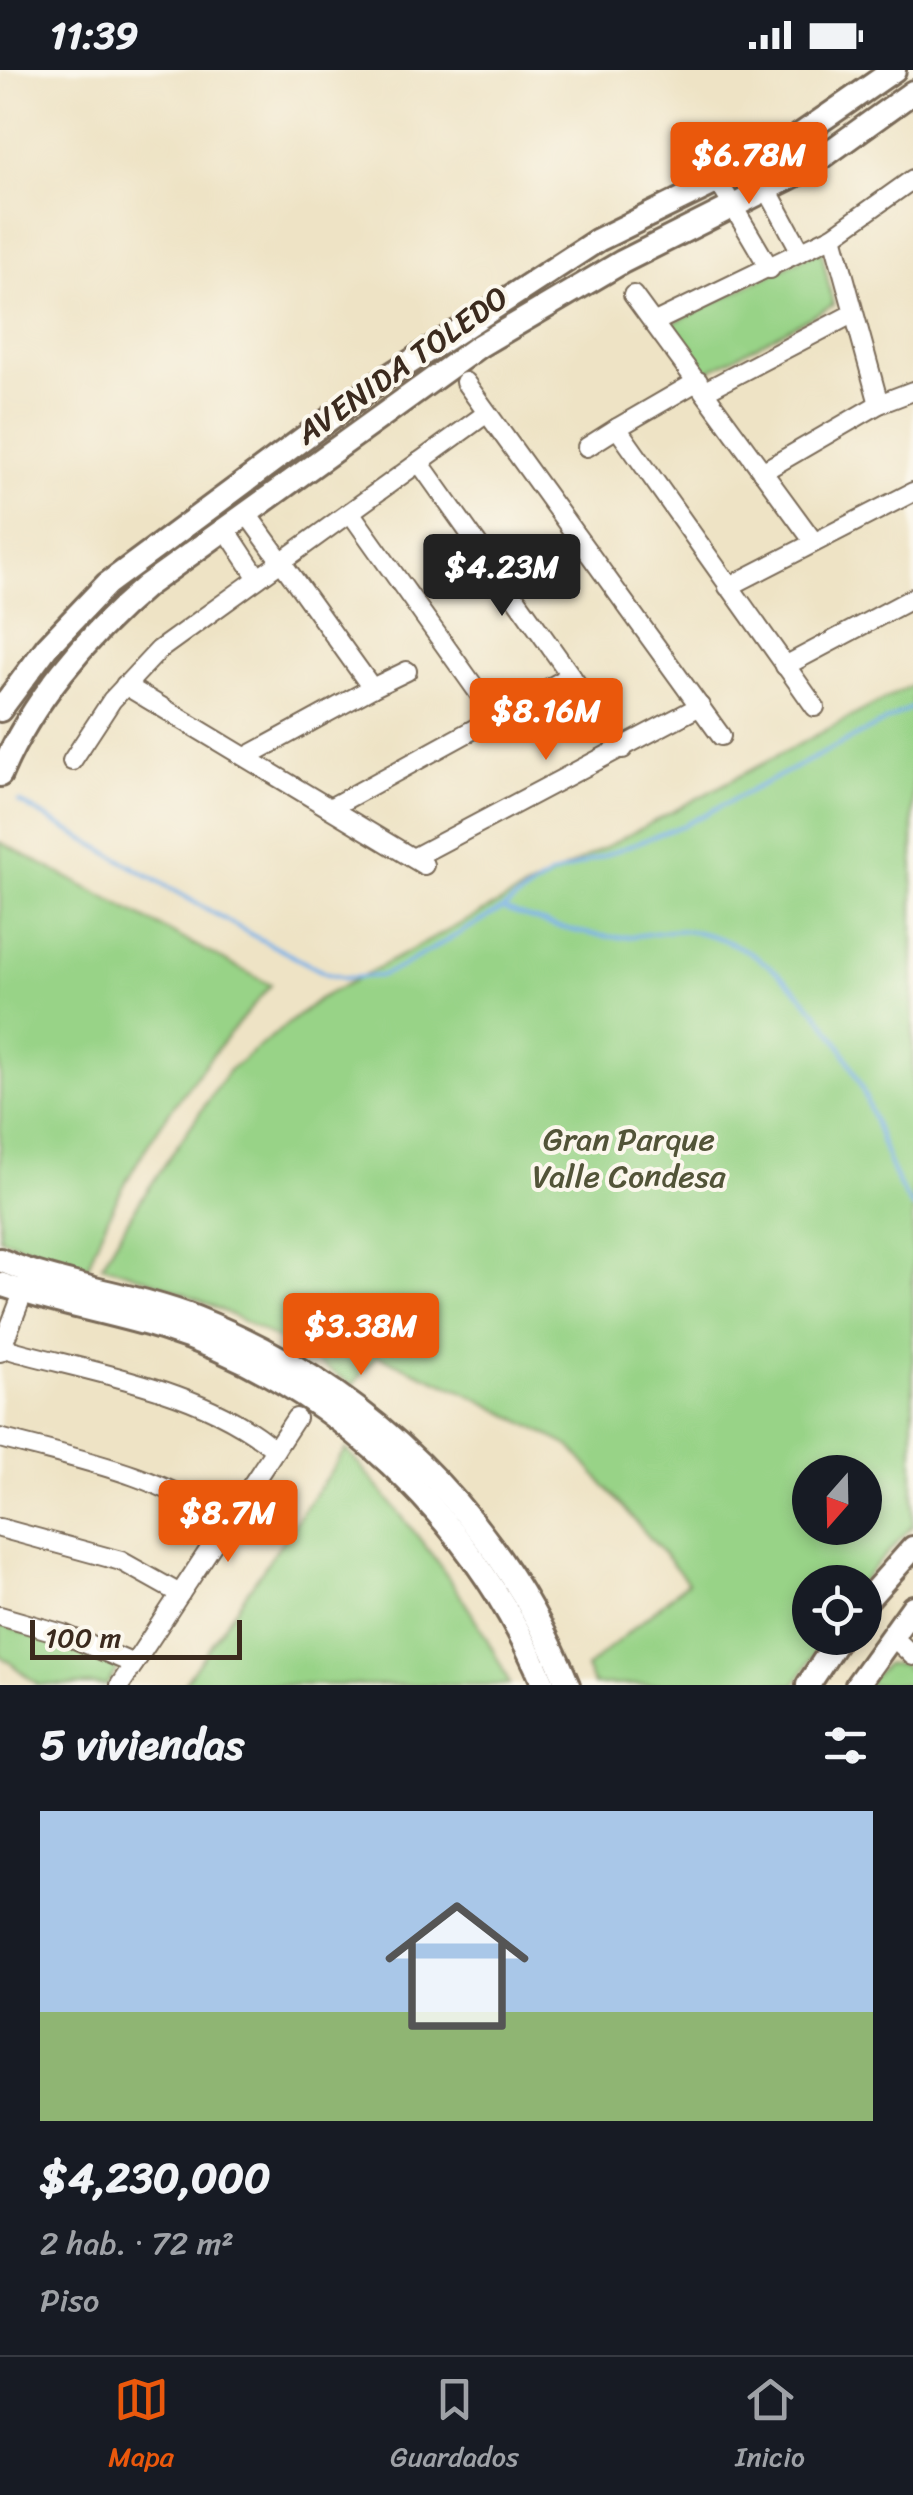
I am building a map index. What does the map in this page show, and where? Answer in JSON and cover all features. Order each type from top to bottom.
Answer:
[{"type":"street","name":"AVENIDA TOLEDO","points":[[0,775],[14,743],[101,625],[233,517],[378,383],[598,240],[754,165],[894,70]]},
{"type":"street","name":"AVENIDA TOLEDO","points":[[0,710],[47,647],[107,584],[233,517],[479,346],[622,262],[804,171],[913,92]]},
{"type":"street","points":[[754,165],[800,250]]},
{"type":"street","points":[[655,322],[833,236],[913,179]]},
{"type":"street","points":[[718,180],[770,269]]},
{"type":"street","points":[[833,236],[879,404]]},
{"type":"street","points":[[633,295],[814,542]]},
{"type":"street","points":[[587,447],[618,428],[852,314]]},
{"type":"street","points":[[465,382],[721,736]]},
{"type":"street","points":[[762,472],[879,404],[913,391]]},
{"type":"street","points":[[72,761],[125,684],[159,650],[487,413]]},
{"type":"street","points":[[618,428],[816,707]]},
{"type":"street","points":[[419,462],[623,749]]},
{"type":"street","points":[[728,586],[913,492]]},
{"type":"street","points":[[350,512],[495,716]]},
{"type":"street","points":[[233,517],[281,562],[372,688]]},
{"type":"street","points":[[233,517],[258,578]]},
{"type":"street","points":[[785,666],[913,598]]},
{"type":"street","points":[[246,758],[407,671]]},
{"type":"street","points":[[330,808],[571,676]]},
{"type":"street","points":[[125,684],[418,862],[700,706]]},
{"type":"street","points":[[9,1278],[1,1349],[172,1395],[259,1436],[275,1450]]},
{"type":"street","points":[[9,1278],[179,1336],[244,1364],[318,1406],[368,1443],[424,1497],[465,1546],[544,1685]]},
{"type":"street","points":[[9,1278],[193,1317],[264,1348],[326,1384],[383,1429],[482,1529],[553,1649],[568,1685]]},
{"type":"street","points":[[120,1685],[296,1418]]},
{"type":"street","points":[[0,1438],[126,1470],[169,1487],[227,1522]]},
{"type":"street","points":[[0,1528],[121,1561],[180,1594]]},
{"type":"street","points":[[882,1583],[913,1548]]},
{"type":"street","points":[[857,1685],[912,1611]]},
{"type":"street","points":[[0,1616],[62,1634],[134,1664]]},
{"type":"street","points":[[892,1635],[913,1656]]},
{"type":"street","points":[[808,1685],[828,1655]]},
{"type":"green space","points":[[821,249],[833,305],[701,375],[667,326]]},
{"type":"green space","name":"Gran Parque Valle Condesa","points":[[913,684],[913,1525],[877,1565],[792,1565],[792,1655],[814,1655],[795,1685],[594,1685],[586,1668],[688,1582],[571,1447],[464,1392],[377,1355],[353,1385],[232,1315],[168,1287],[102,1265],[134,1210],[228,1071],[319,999]]},
{"type":"green space","points":[[0,842],[271,985],[165,1118],[121,1191],[87,1269],[0,1238]]},
{"type":"green space","points":[[346,1449],[457,1591],[510,1685],[183,1685]]},
{"type":"green space","points":[[0,1624],[119,1666],[107,1685],[38,1685],[0,1655]]},
{"type":"green space","points":[[886,1664],[902,1664],[913,1674],[913,1685],[864,1685]]},
{"type":"waterway","points":[[502,909],[550,876],[684,825],[913,707]]},
{"type":"waterway","points":[[19,802],[252,935],[327,974],[344,978],[379,976],[399,968],[502,909],[599,935],[623,937],[686,931],[724,940],[773,969],[814,1009],[832,1033],[859,1082],[889,1163],[913,1208]]}]
